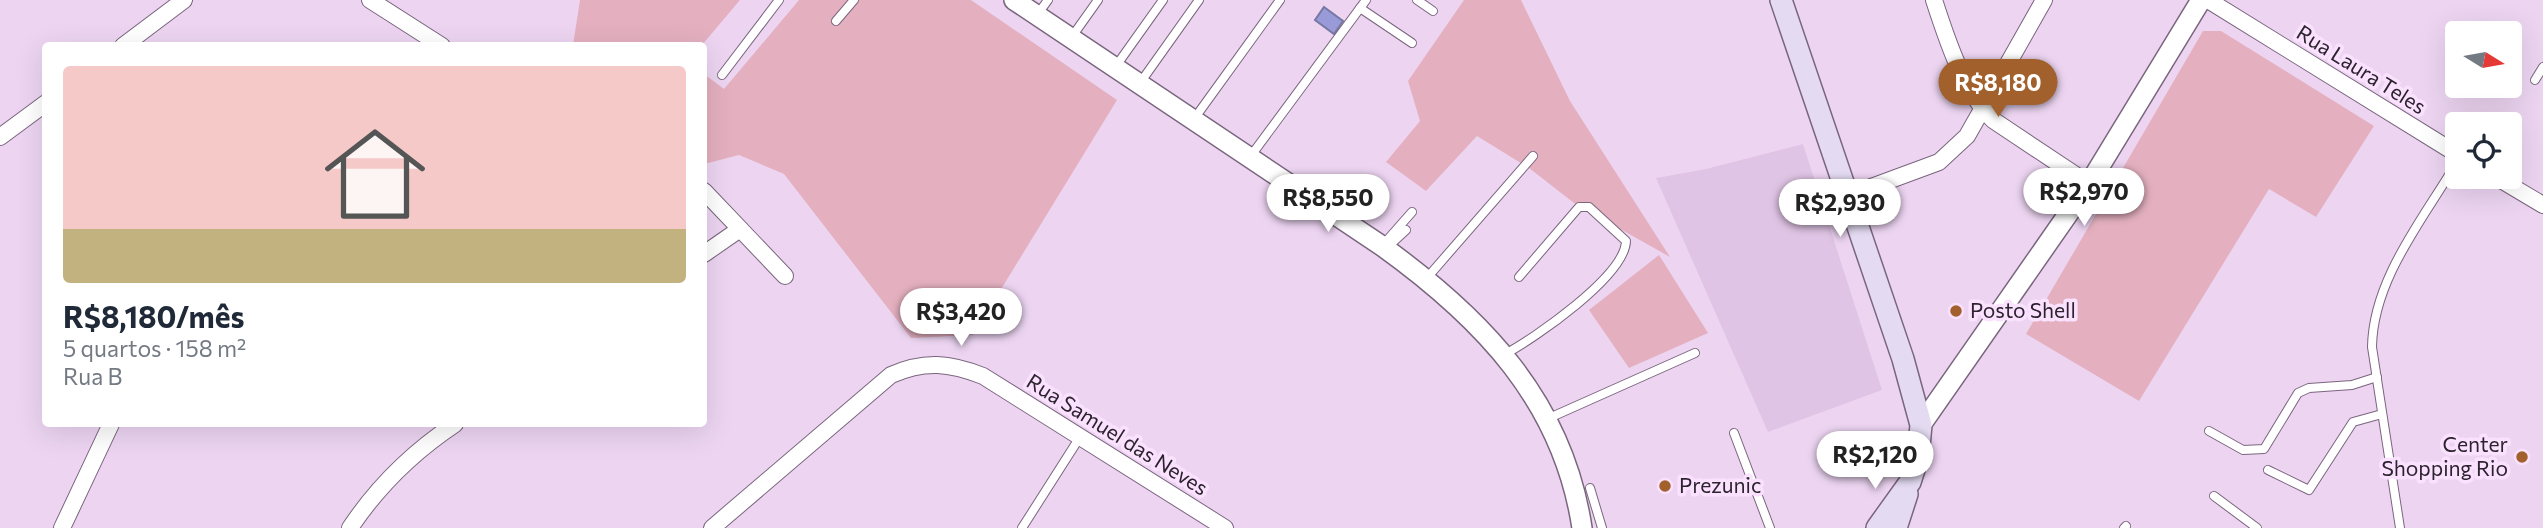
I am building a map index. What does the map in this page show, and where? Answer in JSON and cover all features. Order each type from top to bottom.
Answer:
[{"type":"main road","points":[[1781,0],[1911,384],[1921,425],[1918,457],[1896,528]]},
{"type":"main road","points":[[1877,528],[1910,481]]},
{"type":"street","points":[[128,42],[184,0]]},
{"type":"street","points":[[370,0],[436,42]]},
{"type":"street","points":[[1014,0],[1042,8],[1070,39],[1385,248],[1426,279],[1505,354],[1546,419],[1570,469],[1582,528]]},
{"type":"street","points":[[1934,0],[1963,74],[1982,109],[1993,120],[2089,184]]},
{"type":"street","points":[[1921,425],[2089,184],[2201,0]]},
{"type":"street","name":"Rua Laura Teles","points":[[2208,0],[2445,147]]},
{"type":"street","points":[[1847,196],[1939,162],[1967,136],[2043,1]]},
{"type":"street","points":[[0,137],[42,106]]},
{"type":"street","points":[[2516,189],[2543,205]]},
{"type":"street","points":[[707,194],[785,276]]},
{"type":"street","points":[[707,252],[740,229]]},
{"type":"street","name":"Rua Samuel das Neves","points":[[712,528],[891,375],[911,366],[936,363],[960,367],[983,376],[1225,528]]},
{"type":"street","points":[[62,528],[110,427]]},
{"type":"street","points":[[350,528],[370,496],[425,444],[450,427]]},
{"type":"lane","points":[[722,75],[779,0]]},
{"type":"lane","points":[[836,21],[854,0]]},
{"type":"lane","points":[[1070,39],[1098,0]]},
{"type":"lane","points":[[1115,67],[1163,0]]},
{"type":"lane","points":[[1140,83],[1199,0]]},
{"type":"lane","points":[[1193,120],[1280,0]]},
{"type":"lane","points":[[1250,157],[1366,0]]},
{"type":"lane","points":[[1417,0],[1433,11]]},
{"type":"lane","points":[[1360,8],[1412,43]]},
{"type":"lane","points":[[2535,80],[2543,67]]},
{"type":"lane","points":[[1426,279],[1533,156]]},
{"type":"lane","points":[[2400,528],[2372,328],[2383,290],[2445,183]]},
{"type":"lane","points":[[1505,354],[1531,340],[1578,306],[1624,253],[1626,241],[1588,207],[1579,207],[1519,277]]},
{"type":"lane","points":[[1385,248],[1412,212]]},
{"type":"lane","points":[[1385,248],[1406,230]]},
{"type":"lane","points":[[1546,419],[1695,353]]},
{"type":"lane","points":[[2209,431],[2243,450],[2264,449],[2298,393],[2309,388],[2352,385],[2377,377]]},
{"type":"lane","points":[[2268,470],[2309,491],[2353,422],[2382,414]]},
{"type":"lane","points":[[1734,433],[1770,528]]},
{"type":"lane","points":[[1022,528],[1080,437]]},
{"type":"lane","points":[[1590,488],[1602,528]]},
{"type":"lane","points":[[2214,496],[2256,528]]},
{"type":"shaded area","points":[[580,0],[740,0],[705,42],[573,42]]},
{"type":"shaded area","points":[[799,0],[971,0],[1117,100],[973,335],[911,338],[784,174],[739,155],[707,163],[707,76],[724,89]]},
{"type":"shaded area","points":[[1464,0],[1521,0],[1570,101],[1670,257],[1574,203],[1529,168],[1477,136],[1426,191],[1386,162],[1420,121],[1408,81]]},
{"type":"shaded area","points":[[2203,31],[2221,31],[2374,126],[2316,217],[2269,189],[2139,401],[2026,334]]},
{"type":"shaded area","points":[[1803,144],[1882,390],[1768,432],[1656,178],[1706,169]]},
{"type":"shaded area","points":[[1659,255],[1708,333],[1629,368],[1589,310]]},
{"type":"water","points":[[1324,7],[1343,21],[1334,34],[1315,20]]},
{"type":"place","name":"Posto Shell","points":[[1956,311]]},
{"type":"place","name":"Center Shopping Rio","points":[[2522,457]]},
{"type":"place","name":"Prezunic","points":[[1665,486]]}]
